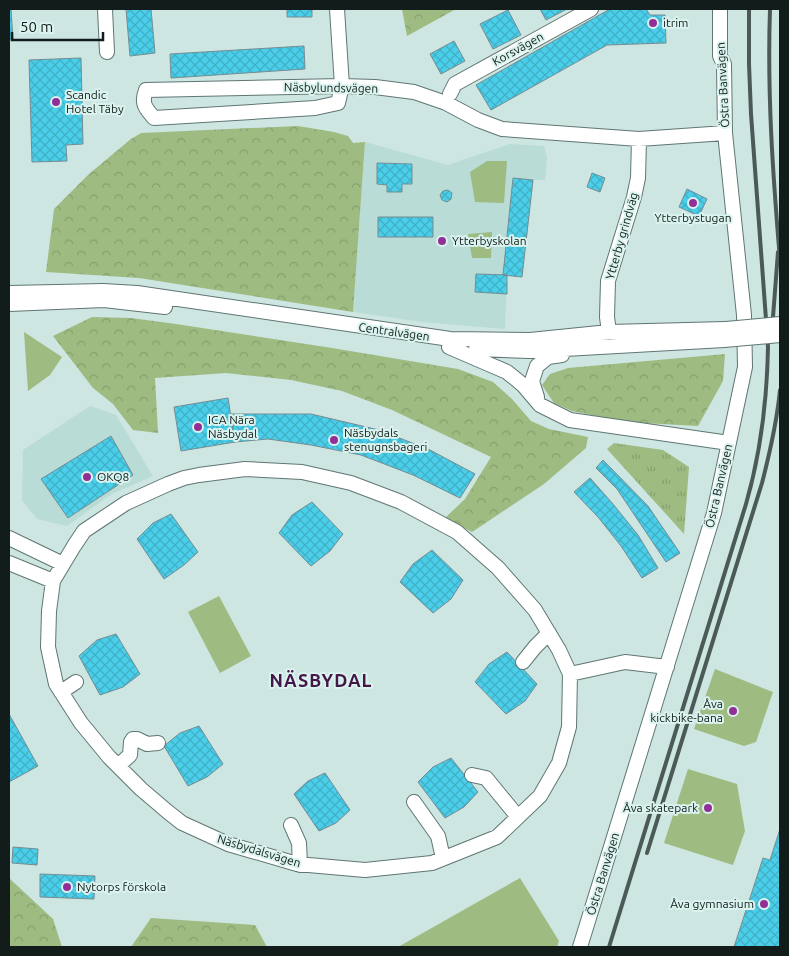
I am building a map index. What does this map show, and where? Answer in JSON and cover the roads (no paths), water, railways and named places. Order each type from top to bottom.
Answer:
[{"type":"street","points":[[105,9],[107,52]]},
{"type":"street","points":[[337,9],[342,86]]},
{"type":"street","name":"Korsvägen","points":[[450,94],[455,84],[591,9]]},
{"type":"street","name":"Östra Banvägen","points":[[580,947],[714,513],[746,367],[744,315],[725,133],[724,64],[720,56],[720,9]]},
{"type":"street","name":"Näsbylundsvägen","points":[[342,86],[338,104],[315,108],[154,118],[144,107],[143,97],[146,90],[342,86],[375,87],[414,92],[446,103],[478,120],[502,129],[639,139],[725,133]]},
{"type":"street","name":"Ytterby grindväg","points":[[607,339],[608,281],[634,197],[638,178],[639,139]]},
{"type":"street","name":"Centralvägen","points":[[9,293],[102,291],[138,293],[450,339],[530,340],[725,334],[780,335]]},
{"type":"street","name":"Centralvägen","points":[[9,304],[104,300],[242,316],[336,332],[449,347],[529,351],[607,339]]},
{"type":"street","name":"Centralvägen","points":[[725,334],[780,324]]},
{"type":"street","points":[[540,405],[532,381],[537,366],[548,358],[607,339]]},
{"type":"street","points":[[449,347],[507,372],[523,385],[540,405],[570,420],[729,443]]},
{"type":"street","name":"Näsbydalsvägen","points":[[245,468],[302,472],[351,483],[401,502],[457,532],[498,568],[535,610],[559,650],[570,674],[569,727],[559,763],[540,796],[497,837],[432,863],[366,870],[300,865],[228,844],[182,822],[168,812],[118,766],[81,723],[56,684],[48,647],[49,610],[53,581],[84,531],[126,503],[168,484],[192,476],[245,468]]},
{"type":"street","points":[[9,538],[63,564]]},
{"type":"street","points":[[9,563],[53,581]]},
{"type":"street","points":[[523,662],[549,634]]},
{"type":"street","points":[[570,674],[625,662],[667,667]]},
{"type":"street","points":[[61,692],[76,682]]},
{"type":"street","points":[[118,766],[130,755],[133,739],[146,744],[158,743]]},
{"type":"street","points":[[472,775],[486,778],[518,817]]},
{"type":"street","points":[[414,802],[438,836],[443,858]]},
{"type":"street","points":[[291,825],[300,843],[300,865]]},
{"type":"railway","points":[[609,947],[746,504],[756,465],[762,426],[768,347],[751,114],[749,9]]},
{"type":"railway","points":[[770,9],[770,103],[780,260]]},
{"type":"railway","points":[[772,330],[778,252]]},
{"type":"railway","points":[[647,853],[762,483],[773,437],[780,390]]},
{"type":"place","name":"itrim","points":[[653,23]]},
{"type":"place","name":"Scandic Hotel Täby","points":[[56,102]]},
{"type":"place","name":"Ytterbystugan","points":[[693,203]]},
{"type":"place","name":"Ytterbyskolan","points":[[442,241]]},
{"type":"place","name":"ICA Nära Näsbydal","points":[[198,427]]},
{"type":"place","name":"Näsbydals stenugnsbageri","points":[[334,440]]},
{"type":"place","name":"OKQ8","points":[[87,477]]},
{"type":"place","name":"Åva kickbike-bana","points":[[733,711]]},
{"type":"place","name":"Åva skatepark","points":[[708,808]]},
{"type":"place","name":"Nytorps förskola","points":[[67,887]]},
{"type":"place","name":"Åva gymnasium","points":[[764,904]]},
{"type":"district","name":"NÄSBYDAL","points":[[321,681]]}]
